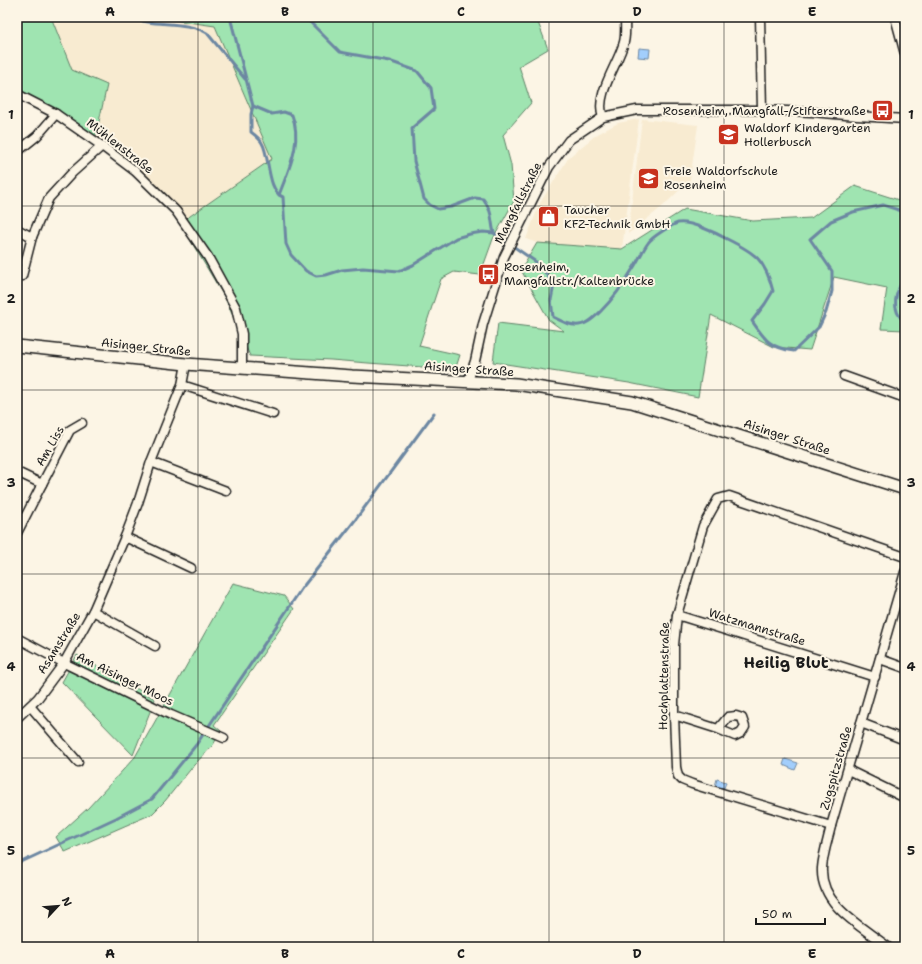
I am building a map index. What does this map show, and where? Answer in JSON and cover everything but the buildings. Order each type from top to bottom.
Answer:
[{"type":"main road","name":"Aisinger Straße","points":[[17,346],[186,364],[352,376],[516,384],[632,402],[905,489]]},
{"type":"street","points":[[603,117],[600,111],[605,86],[624,42],[625,17]]},
{"type":"street","points":[[760,17],[762,110]]},
{"type":"street","points":[[895,17],[905,54]]},
{"type":"street","name":"Mühlenstraße","points":[[17,94],[56,114],[102,146],[135,171],[176,211],[208,257],[236,308],[242,334],[242,367]]},
{"type":"street","name":"Mangfallstraße","points":[[468,381],[475,361],[482,324],[504,257],[549,167],[569,140],[603,117],[637,110],[762,110],[905,119]]},
{"type":"street","points":[[17,152],[37,136],[56,114]]},
{"type":"street","points":[[17,275],[22,276],[32,237],[49,198],[72,173],[102,146]]},
{"type":"street","points":[[17,229],[32,237]]},
{"type":"street","name":"Asamstraße","points":[[17,718],[38,698],[64,662],[93,611],[125,538],[151,462],[182,385],[186,364]]},
{"type":"street","points":[[844,376],[905,398]]},
{"type":"street","points":[[182,385],[273,414]]},
{"type":"street","name":"Am Liss","points":[[17,533],[70,430],[82,424]]},
{"type":"street","points":[[151,462],[226,491]]},
{"type":"street","name":"Am Liss","points":[[17,472],[42,484]]},
{"type":"street","name":"Hochplattenstraße","points":[[831,826],[692,784],[682,780],[678,776],[676,766],[674,715],[674,645],[678,615],[703,526],[718,499],[729,496],[905,557]]},
{"type":"street","points":[[125,538],[191,568]]},
{"type":"street","name":"Zugspitzstraße","points":[[888,947],[838,908],[828,891],[822,875],[822,867],[831,826],[905,572]]},
{"type":"street","name":"Asamstraße","points":[[93,611],[156,646]]},
{"type":"street","name":"Watzmannstraße","points":[[678,615],[875,677]]},
{"type":"street","name":"Am Aisinger Moos","points":[[17,638],[212,734],[224,738]]},
{"type":"street","points":[[880,658],[905,668]]},
{"type":"street","points":[[30,706],[78,762]]},
{"type":"street","points":[[674,715],[718,729]]},
{"type":"street","points":[[861,723],[905,740]]},
{"type":"street","points":[[848,770],[905,798]]},
{"type":"shaded area","points":[[51,17],[160,17],[215,26],[272,159],[180,223],[171,211],[133,172],[95,140],[107,86],[72,70]]},
{"type":"shaded area","points":[[639,119],[622,249],[537,243],[526,239],[540,203],[569,157],[596,135],[618,123]]},
{"type":"shaded area","points":[[642,119],[698,125],[690,180],[662,207],[628,234]]},
{"type":"green space","points":[[17,17],[51,17],[72,70],[107,85],[95,140],[17,89]]},
{"type":"green space","points":[[153,17],[536,17],[548,49],[519,66],[531,103],[503,135],[511,165],[514,201],[493,239],[480,275],[454,272],[441,279],[419,346],[460,355],[456,367],[423,367],[250,356],[225,298],[180,223],[272,159],[215,26]]},
{"type":"green space","points":[[855,186],[905,202],[905,330],[881,329],[887,288],[834,277],[810,350],[774,347],[711,315],[698,397],[629,383],[493,362],[498,323],[564,331],[549,320],[521,270],[537,243],[622,249],[685,209],[753,221],[811,218]]},
{"type":"green space","points":[[233,583],[284,596],[294,609],[214,725],[221,731],[213,745],[152,814],[65,852],[56,837],[88,808],[135,757]]},
{"type":"green space","points":[[77,655],[155,699],[133,755],[62,682]]},
{"type":"water","points":[[639,48],[650,49],[649,58],[638,57]]},
{"type":"water","points":[[785,759],[798,763],[795,770],[783,765]]},
{"type":"water","points":[[717,779],[726,782],[724,788],[715,786]]},
{"type":"waterway","points":[[127,17],[140,21],[193,27],[207,33],[245,79]]},
{"type":"waterway","points":[[230,17],[253,106],[251,114],[251,132],[259,139],[265,149],[271,181],[274,188],[283,197],[286,244],[291,255],[306,271],[316,276],[326,275],[342,270],[363,268],[399,271],[413,265],[456,238],[483,232],[494,233],[539,264],[554,285],[551,300],[553,317],[562,322],[579,325],[591,320],[610,301],[627,278],[650,240],[675,224],[690,224],[722,237],[752,253],[758,258],[766,271],[773,291],[752,321],[769,342],[779,348],[794,351],[819,327],[826,312],[832,291],[832,271],[810,239],[831,221],[853,212],[883,205],[905,212]]},
{"type":"waterway","points":[[305,17],[340,52],[389,61],[417,71],[431,88],[434,109],[412,128],[414,161],[424,199],[430,205],[438,209],[451,207],[475,198],[483,199],[490,212],[494,233]]},
{"type":"waterway","points":[[253,106],[272,114],[284,112],[292,115],[295,125],[296,136],[293,156],[279,195]]},
{"type":"waterway","points":[[905,276],[899,288],[896,300],[897,312],[905,322]]},
{"type":"waterway","points":[[17,864],[116,818],[152,799],[196,745],[302,588],[356,519],[434,413]]},
{"type":"place","name":"Rosenheim, Mangfall-/Stifterstraße","points":[[882,111]]},
{"type":"place","name":"Waldorf Kindergarten Hollerbusch","points":[[729,135]]},
{"type":"place","name":"Freie Waldorfschule Rosenheim","points":[[649,178]]},
{"type":"place","name":"Taucher KFZ-Technik GmbH","points":[[549,217]]},
{"type":"place","name":"Rosenheim, Mangfallstr./Kaltenbrücke","points":[[489,274]]},
{"type":"district","name":"Heilig Blut","points":[[786,662]]}]
